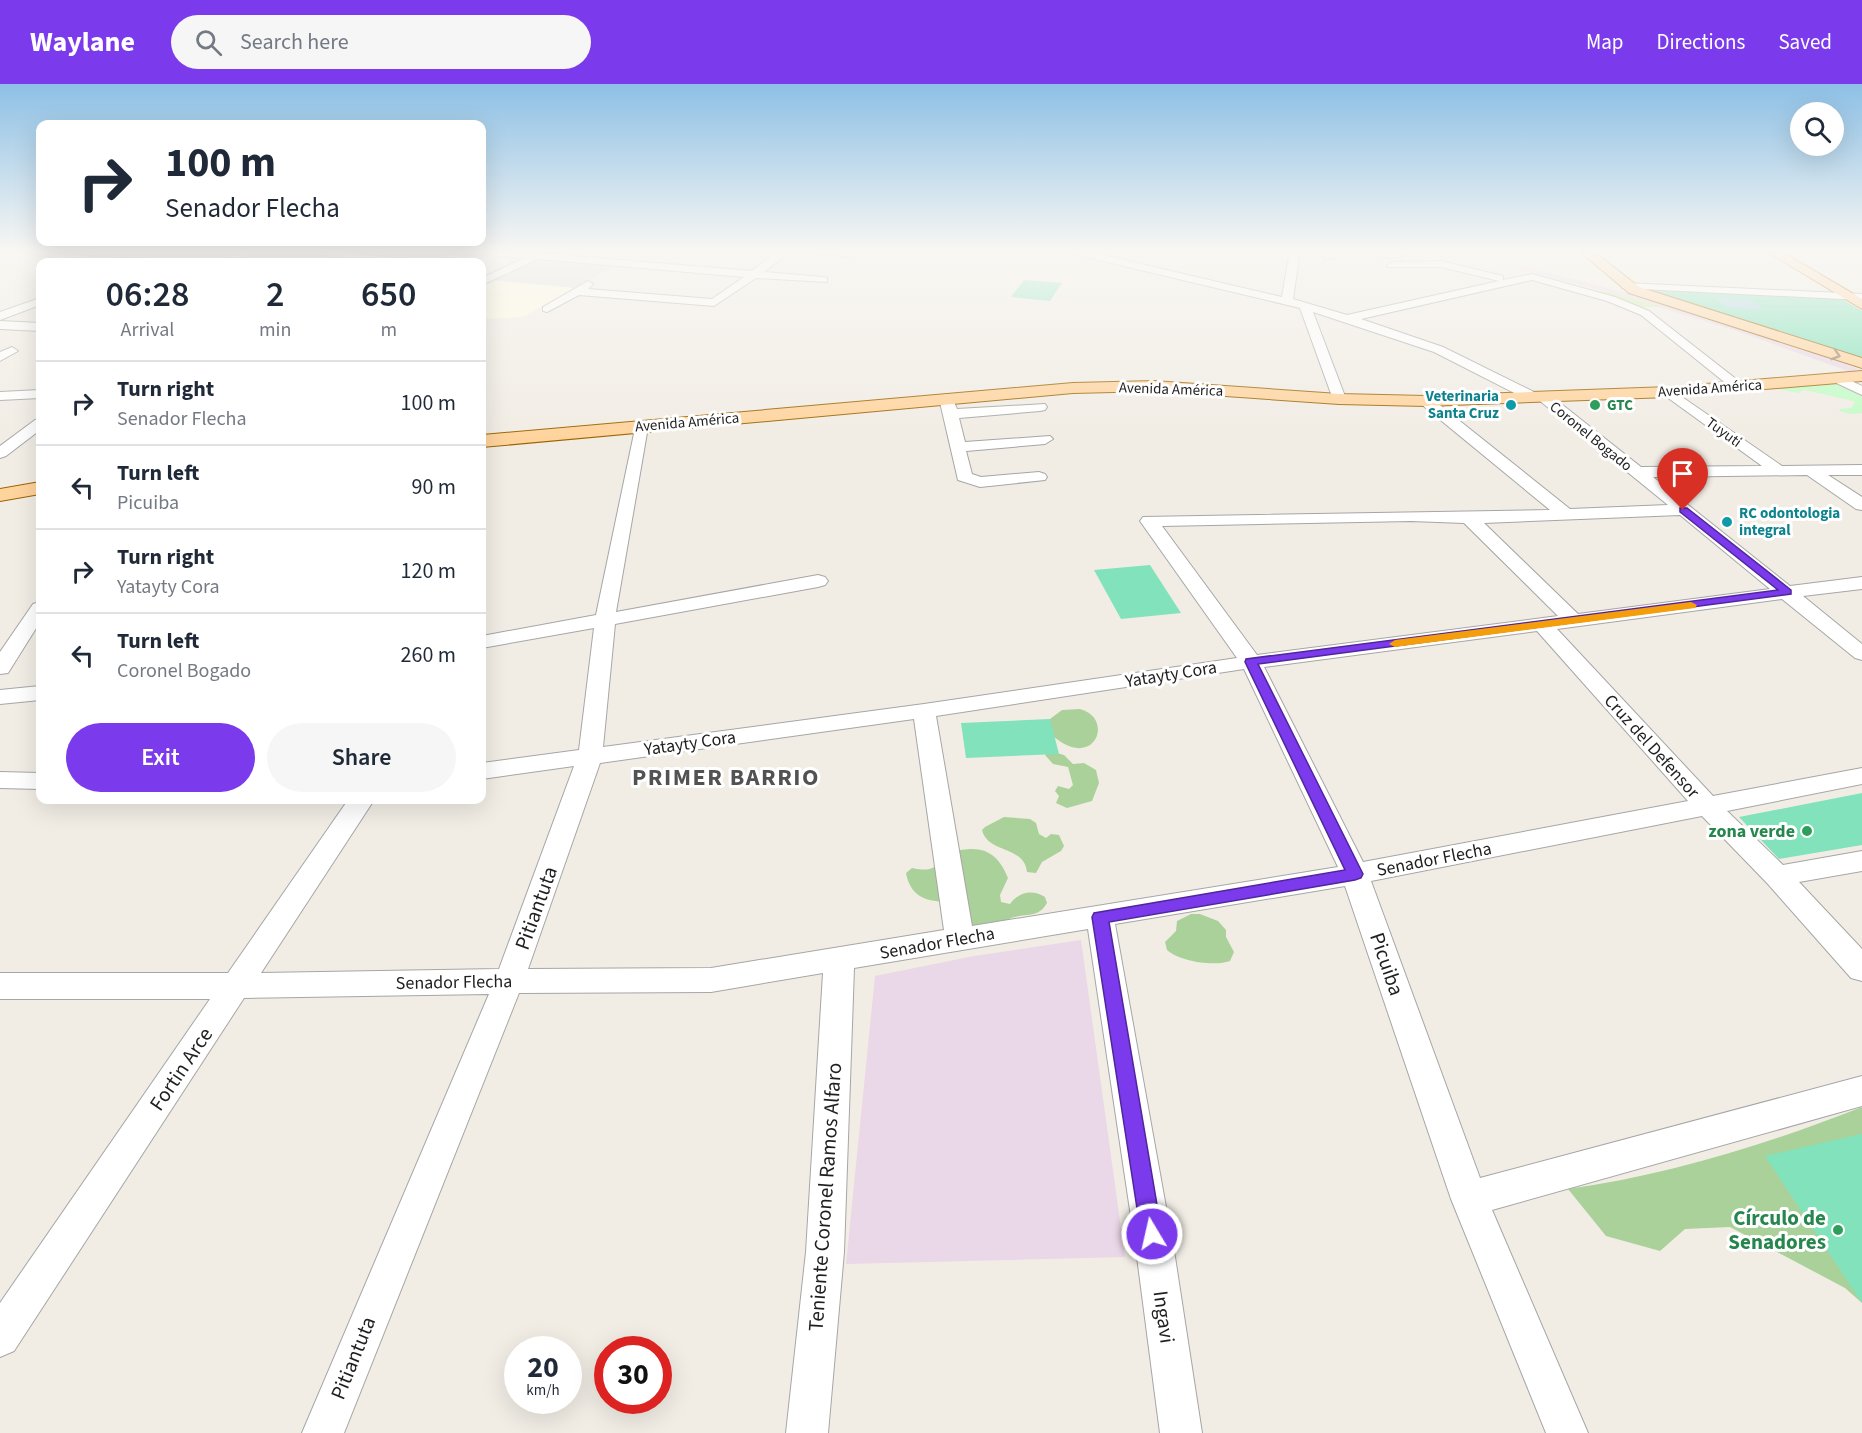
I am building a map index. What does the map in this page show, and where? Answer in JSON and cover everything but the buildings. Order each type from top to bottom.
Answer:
[{"type":"main road","points":[[1706,313],[1862,363]]},
{"type":"main road","name":"Avenida América","points":[[486,441],[641,427],[948,406],[1073,388],[1154,386],[1339,399],[1426,401],[1669,392],[1862,376]]},
{"type":"main road","points":[[0,495],[36,489]]},
{"type":"street","points":[[1307,313],[1339,399]]},
{"type":"street","name":"Coronel Bogado","points":[[1325,313],[1439,350],[1540,398],[1788,592],[1862,654]]},
{"type":"street","points":[[1346,319],[1373,313]]},
{"type":"street","points":[[1645,313],[1738,387]]},
{"type":"street","points":[[0,325],[36,327]]},
{"type":"street","points":[[1837,378],[1862,391]]},
{"type":"street","name":"Tuyuti","points":[[1669,392],[1779,471]]},
{"type":"street","points":[[0,396],[36,394]]},
{"type":"street","points":[[1426,401],[1566,514]]},
{"type":"street","points":[[1039,477],[980,482],[964,477],[948,406],[1040,407]]},
{"type":"street","points":[[0,453],[36,426]]},
{"type":"street","name":"Pitiantuta","points":[[323,1433],[509,981],[590,756],[605,619],[641,427]]},
{"type":"street","points":[[958,447],[1045,439]]},
{"type":"street","points":[[1811,471],[1862,505]]},
{"type":"street","points":[[1636,472],[1862,471]]},
{"type":"street","points":[[1469,518],[1683,510]]},
{"type":"street","name":"Picuiba","points":[[1469,518],[1411,516],[1154,520],[1149,521],[1149,524],[1251,662],[1355,874],[1469,1199],[1567,1433]]},
{"type":"street","points":[[1469,518],[1574,621]]},
{"type":"street","points":[[486,641],[818,581]]},
{"type":"street","name":"Yatayty Cora","points":[[486,770],[924,711],[1251,662],[1862,583]]},
{"type":"street","points":[[0,667],[36,614]]},
{"type":"street","name":"Cruz del Defensor","points":[[1543,626],[1708,807],[1777,876],[1862,969]]},
{"type":"street","points":[[0,697],[36,693]]},
{"type":"street","points":[[924,711],[960,938]]},
{"type":"street","name":"Senador Flecha","points":[[0,986],[237,986],[711,980],[839,961],[960,938],[1355,874],[1862,776]]},
{"type":"street","points":[[0,780],[36,781]]},
{"type":"street","name":"Fortin Arce","points":[[0,1337],[358,804]]},
{"type":"street","points":[[1777,876],[1862,861]]},
{"type":"street","name":"Ingavi","points":[[1100,917],[1154,1245],[1181,1433]]},
{"type":"street","name":"Teniente Coronel Ramos Alfaro","points":[[807,1433],[825,1252],[839,961]]},
{"type":"street","points":[[1469,1199],[1862,1091]]},
{"type":"shaded area","points":[[486,313],[530,313],[523,317],[486,319]]},
{"type":"shaded area","points":[[1678,313],[1693,313],[1752,331],[1862,370],[1862,376]]},
{"type":"shaded area","points":[[1081,940],[1125,1257],[846,1264],[875,976],[974,956]]},
{"type":"green space","points":[[1717,313],[1862,313],[1862,359]]},
{"type":"green space","points":[[1832,380],[1862,393],[1862,413],[1850,414],[1840,411],[1839,409],[1851,408],[1855,402],[1849,400],[1804,390],[1798,393],[1775,388]]},
{"type":"green space","points":[[1150,565],[1181,613],[1121,619],[1094,570]]},
{"type":"green space","points":[[1080,709],[1091,715],[1097,724],[1098,733],[1094,742],[1086,747],[1074,748],[1059,741],[1042,725],[1062,710]]},
{"type":"green space","points":[[1050,719],[1059,754],[966,758],[961,723]]},
{"type":"green space","points":[[1049,751],[1064,755],[1073,764],[1084,763],[1096,770],[1099,783],[1092,801],[1067,808],[1056,803],[1059,796],[1055,791],[1058,786],[1069,789],[1073,785],[1068,767],[1053,764],[1045,755]]},
{"type":"green space","name":"zona verde","points":[[1862,793],[1862,845],[1779,859],[1739,817]]},
{"type":"green space","points":[[1004,817],[1030,819],[1036,823],[1039,834],[1046,838],[1051,834],[1059,835],[1064,846],[1061,851],[1042,862],[1036,873],[1027,872],[1020,857],[991,843],[982,830]]},
{"type":"green space","points":[[970,849],[989,853],[1002,866],[1008,878],[1000,895],[1001,902],[1010,904],[1022,894],[1035,893],[1045,897],[1047,903],[1044,908],[1037,913],[1008,919],[998,926],[983,929],[967,919],[955,901],[930,900],[923,898],[912,889],[906,873],[912,868],[931,869],[953,852]]},
{"type":"green space","points":[[1191,914],[1200,914],[1218,921],[1226,930],[1226,937],[1234,952],[1230,961],[1197,962],[1172,954],[1167,950],[1165,942],[1176,931],[1177,921]]},
{"type":"green space","points":[[1862,1107],[1862,1303],[1845,1288],[1730,1227],[1685,1229],[1660,1251],[1606,1236],[1568,1189],[1643,1175],[1717,1157]]},
{"type":"green space","name":"Círculo de Senadores","points":[[1862,1134],[1862,1303],[1765,1156]]},
{"type":"slow traffic","points":[[1395,644],[1691,605]]},
{"type":"place","name":"Veterinaria Santa Cruz","points":[[1511,405]]},
{"type":"place","name":"GTC","points":[[1595,405]]},
{"type":"place","name":"RC odontologia integral","points":[[1727,522]]},
{"type":"place","name":"zona verde","points":[[1807,831]]},
{"type":"place","name":"Círculo de Senadores","points":[[1838,1230]]},
{"type":"district","name":"PRIMER BARRIO","points":[[726,777]]},
{"type":"route","points":[[1152,1234],[1100,917],[1355,874],[1251,662],[1543,626],[1788,592],[1683,510]]}]
